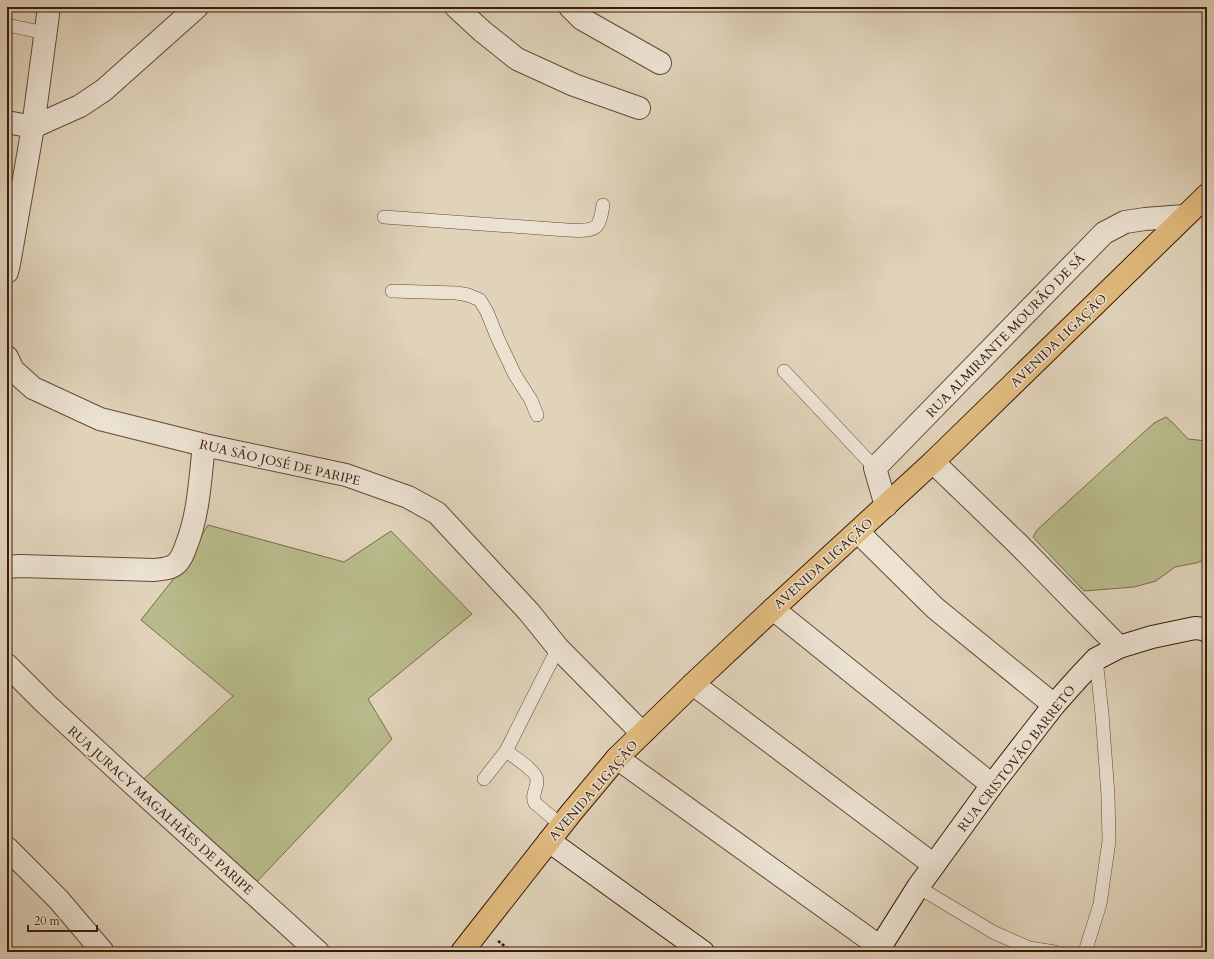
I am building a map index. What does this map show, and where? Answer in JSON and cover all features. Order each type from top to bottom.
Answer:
[{"type":"main road","name":"AVENIDA LIGAÇÃO","points":[[462,952],[555,833],[617,758],[773,609],[933,462],[1207,195]]},
{"type":"street","points":[[7,272],[10,264],[27,165],[49,7]]},
{"type":"street","points":[[7,122],[33,127],[80,106],[104,90],[197,7]]},
{"type":"street","points":[[456,7],[516,59],[574,85],[639,108]]},
{"type":"street","points":[[570,7],[582,19],[660,63]]},
{"type":"street","points":[[7,185],[27,165]]},
{"type":"street","name":"RUA ALMIRANTE MOURÃO DE SÁ","points":[[875,468],[1104,233],[1125,222],[1184,216]]},
{"type":"street","name":"RUA SÃO JOSÉ DE PARIPE","points":[[7,357],[13,370],[32,388],[100,419],[204,445],[346,475],[408,496],[437,513],[529,612],[558,648],[642,733]]},
{"type":"street","points":[[7,566],[154,570],[169,568],[177,564],[190,536],[197,504],[204,445]]},
{"type":"street","points":[[933,462],[1018,544],[1119,647]]},
{"type":"street","points":[[875,468],[886,506]]},
{"type":"street","points":[[858,532],[935,608],[1054,705]]},
{"type":"street","points":[[773,609],[992,785]]},
{"type":"street","name":"RUA CRISTOVÃO BARRETO","points":[[878,949],[918,887],[992,785],[1054,705],[1096,659],[1119,647],[1152,637],[1195,628],[1206,628]]},
{"type":"street","name":"RUA JURACY MAGALHÃES DE PARIPE","points":[[7,665],[46,704],[124,776],[318,952]]},
{"type":"street","points":[[693,684],[934,865]]},
{"type":"street","points":[[617,758],[878,949]]},
{"type":"street","points":[[555,833],[703,952]]},
{"type":"street","points":[[7,848],[59,900],[103,952]]},
{"type":"lane","points":[[7,25],[46,33]]},
{"type":"lane","points":[[384,218],[586,230],[597,227],[603,205]]},
{"type":"lane","points":[[392,291],[457,293],[468,295],[480,300],[487,312],[515,375],[531,400],[537,415]]},
{"type":"lane","points":[[784,371],[875,468]]},
{"type":"lane","points":[[484,779],[506,751],[558,648]]},
{"type":"lane","points":[[1085,952],[1100,904],[1109,841],[1108,795],[1096,659]]},
{"type":"lane","points":[[506,751],[535,774],[537,781],[533,797],[535,803],[555,833]]},
{"type":"lane","points":[[918,887],[993,932],[1029,948],[1055,952]]},
{"type":"green space","points":[[1166,417],[1188,439],[1207,441],[1207,559],[1196,563],[1175,567],[1156,581],[1134,587],[1084,591],[1033,537],[1037,530],[1154,423]]},
{"type":"green space","points":[[208,525],[344,562],[391,531],[472,614],[368,699],[392,739],[250,889],[134,788],[233,696],[141,620],[179,572]]}]
